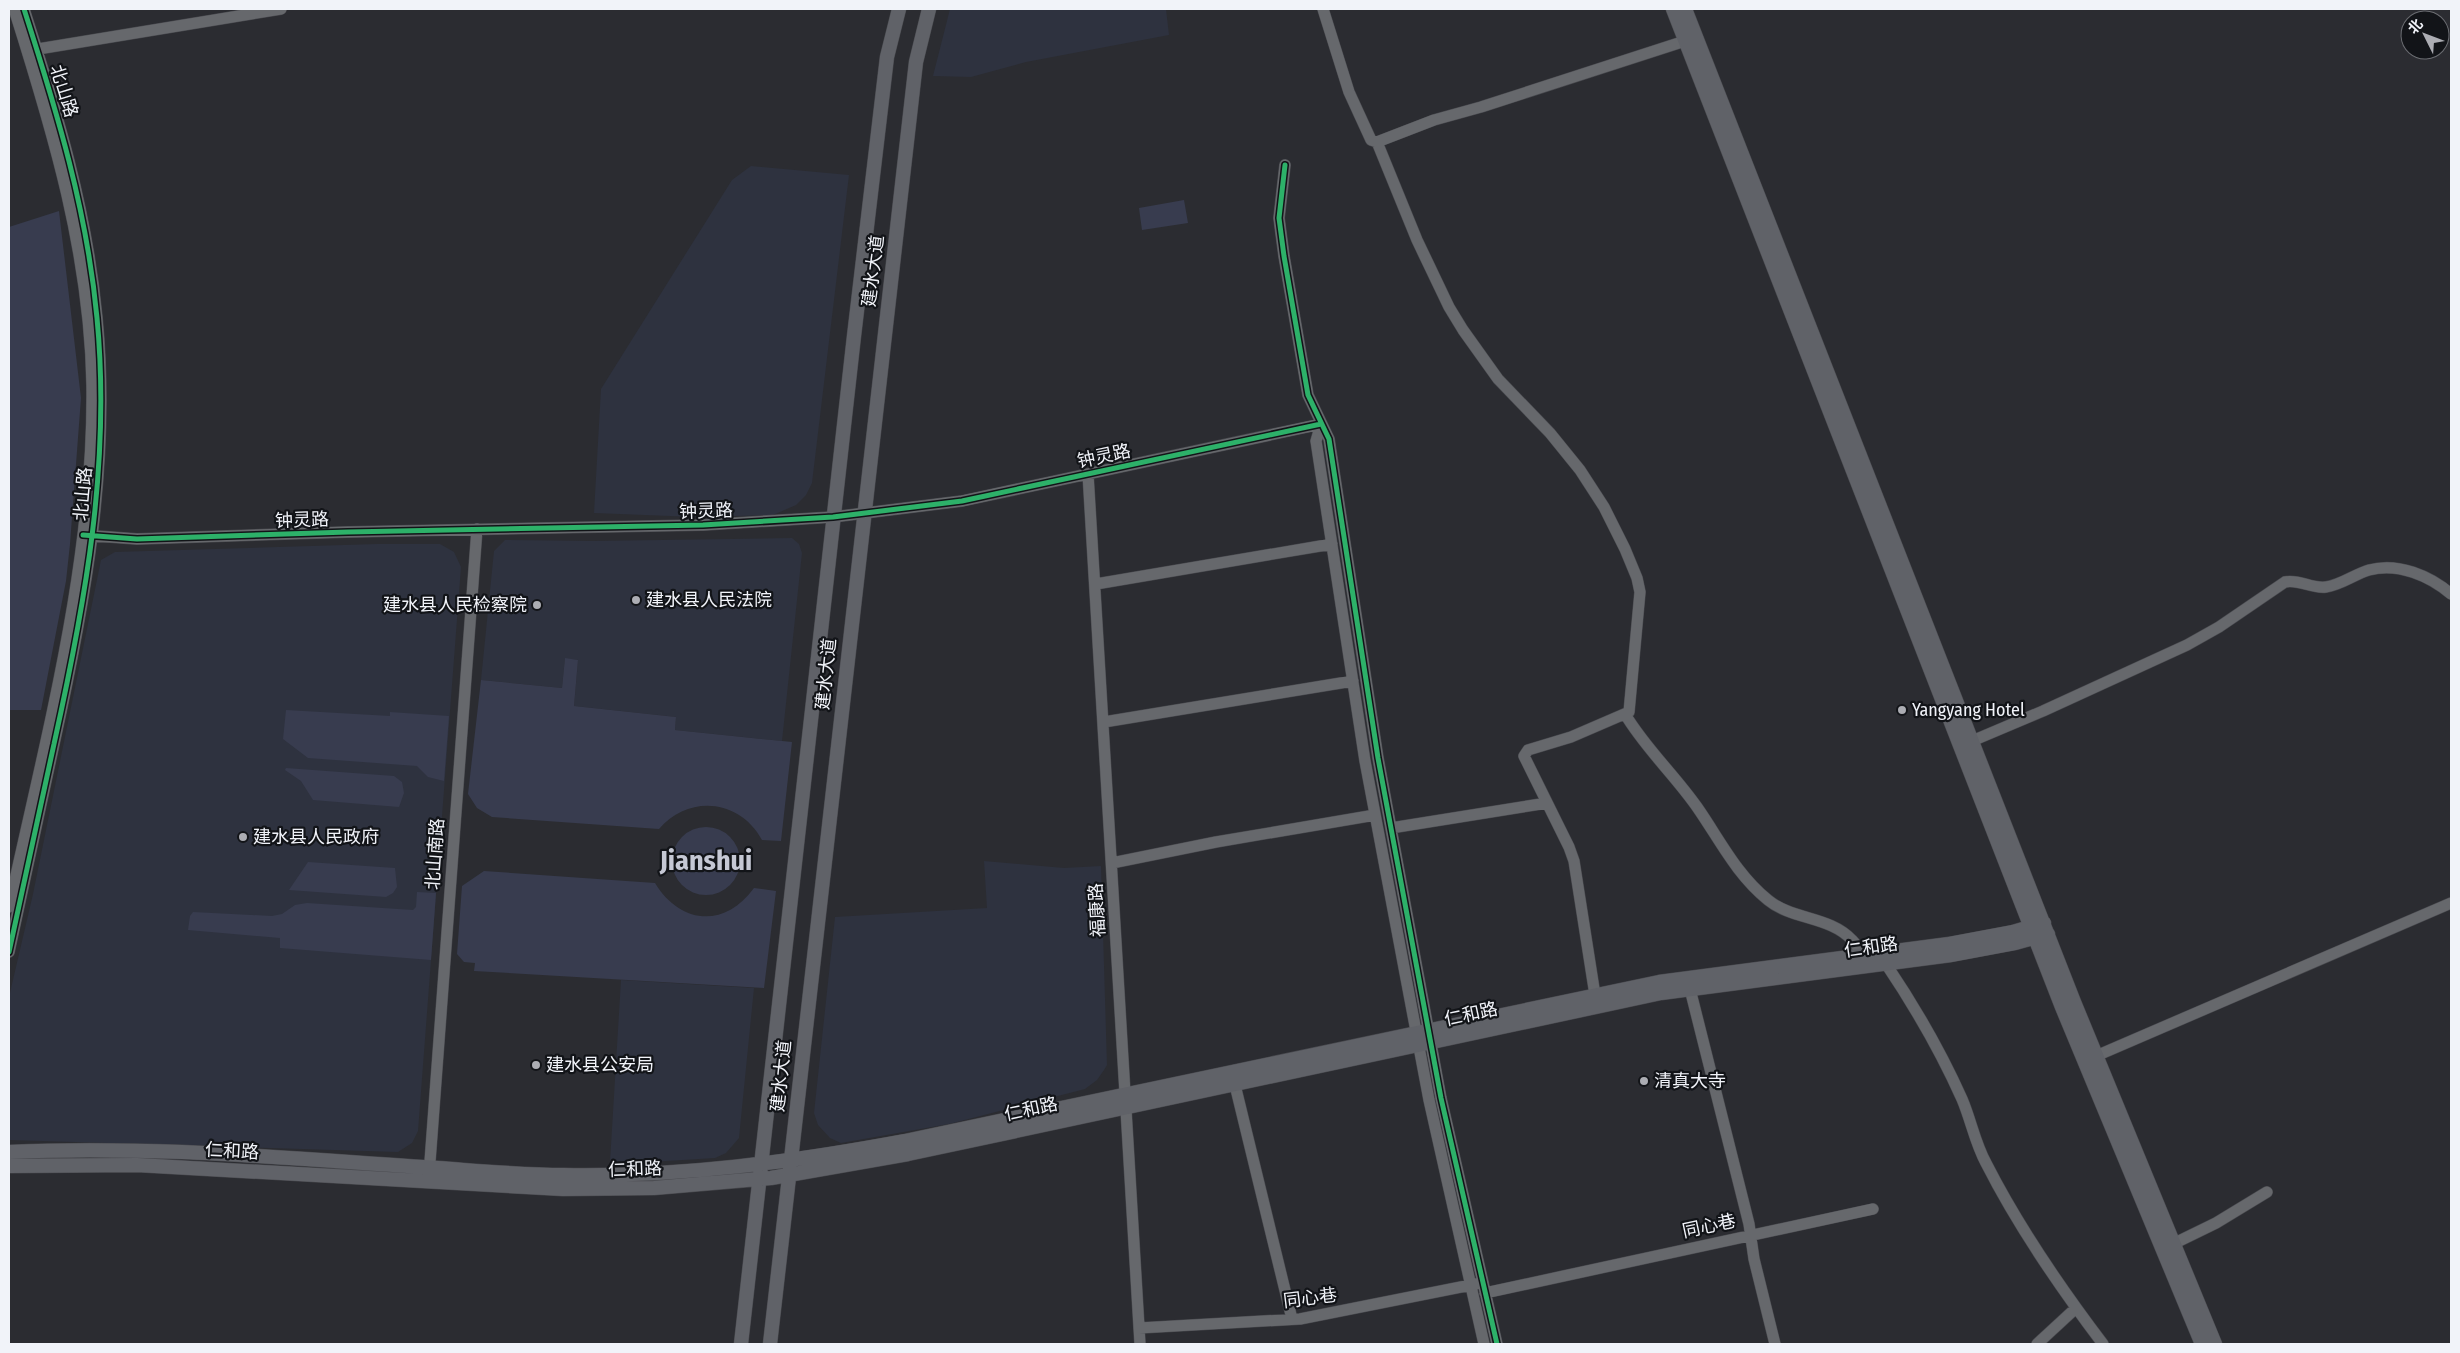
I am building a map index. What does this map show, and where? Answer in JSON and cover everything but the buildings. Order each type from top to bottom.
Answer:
[{"type":"main road","name":"建水大道","points":[[741,1344],[833,517],[887,57],[899,9]]},
{"type":"main road","name":"建水大道","points":[[770,1344],[863,514],[916,62],[929,9]]},
{"type":"main road","points":[[1673,9],[1754,200],[1972,741],[2040,930]]},
{"type":"main road","points":[[1686,9],[1754,200],[2202,1344]]},
{"type":"main road","name":"仁和路","points":[[1126,1101],[1235,1085],[1595,995],[1710,974],[1863,956],[2040,930]]},
{"type":"main road","name":"仁和路","points":[[9,1152],[138,1151],[429,1175],[540,1188],[624,1189],[908,1154],[1126,1101],[1423,1037],[1690,989],[1951,955],[2040,930]]},
{"type":"main road","points":[[2090,1058],[2173,1244],[2215,1344]]},
{"type":"main road","name":"仁和路","points":[[9,1166],[137,1164],[429,1175]]},
{"type":"street","name":"北山路","points":[[14,9],[32,50]]},
{"type":"street","name":"北山路","points":[[9,952],[68,680],[88,536],[92,385],[84,290],[63,171],[32,50],[24,9]]},
{"type":"street","points":[[32,50],[281,9]]},
{"type":"street","points":[[1323,9],[1349,92],[1371,140],[1377,142],[1434,120],[1507,99],[1685,41]]},
{"type":"street","points":[[1377,142],[1416,240],[1449,307],[1498,379],[1550,433],[1580,470],[1604,507],[1626,549],[1637,578],[1640,592],[1629,712],[1571,737],[1526,752],[1524,756],[1574,861],[1595,995]]},
{"type":"street","points":[[1285,165],[1279,218],[1284,256],[1308,395],[1329,439],[1423,1037],[1470,1286],[1484,1344]]},
{"type":"street","points":[[1321,424],[1316,441],[1375,815],[1423,1037],[1497,1344]]},
{"type":"street","name":"钟灵路","points":[[88,536],[127,539],[703,525],[833,517],[962,500],[1321,424]]},
{"type":"street","name":"福康路","points":[[1088,474],[1140,1344]]},
{"type":"street","name":"北山南路","points":[[429,1175],[477,529]]},
{"type":"street","name":"北山路","points":[[9,907],[88,536]]},
{"type":"street","points":[[1096,584],[1332,544]]},
{"type":"street","points":[[1972,741],[2044,711],[2187,645],[2219,627],[2285,582],[2295,580],[2324,587],[2370,569],[2401,570],[2417,573],[2435,581],[2451,594]]},
{"type":"street","points":[[1104,722],[1353,681]]},
{"type":"street","points":[[1625,714],[1638,736],[1697,806],[1725,853],[1754,887],[1781,909],[1840,930],[1852,940],[1863,956]]},
{"type":"street","points":[[1390,828],[1547,803]]},
{"type":"street","points":[[1112,863],[1216,842],[1375,815]]},
{"type":"street","points":[[2090,1058],[2451,903]]},
{"type":"street","points":[[1886,964],[1908,997],[1941,1054],[1963,1102],[1976,1142],[1992,1176],[2040,1258],[2103,1344]]},
{"type":"street","name":"同心巷","points":[[1139,1328],[1292,1319],[1330,1314],[1470,1286],[1484,1288],[1751,1235],[1690,989]]},
{"type":"street","points":[[1235,1085],[1292,1319]]},
{"type":"street","points":[[2173,1244],[2216,1223],[2267,1192]]},
{"type":"street","points":[[1775,1344],[1754,1259],[1751,1235],[1873,1209]]},
{"type":"street","points":[[2038,1344],[2076,1308]]},
{"type":"shaded area","points":[[950,9],[1166,9],[1169,35],[1026,62],[971,77],[933,76]]},
{"type":"shaded area","points":[[751,166],[849,175],[812,483],[806,495],[796,505],[773,515],[696,517],[594,513],[601,389],[732,180]]},
{"type":"shaded area","points":[[1184,200],[1188,223],[1142,230],[1139,208]]},
{"type":"shaded area","points":[[59,211],[81,398],[70,544],[66,581],[41,710],[9,710],[9,227]]},
{"type":"shaded area","points":[[792,538],[799,544],[802,553],[782,741],[675,730],[676,717],[574,706],[578,660],[565,659],[562,688],[481,680],[494,551],[505,540],[593,541]]},
{"type":"shaded area","points":[[377,544],[440,544],[454,552],[461,567],[418,1131],[412,1143],[398,1152],[9,1140],[9,997],[33,894],[101,560],[115,552]]},
{"type":"shaded area","points":[[565,658],[578,660],[574,706],[676,717],[675,730],[792,742],[781,841],[762,840],[752,826],[741,816],[728,809],[714,806],[699,806],[685,810],[671,818],[659,829],[492,817],[477,808],[468,794],[481,680],[562,688]]},
{"type":"shaded area","points":[[286,710],[390,716],[390,712],[449,716],[444,781],[428,777],[417,766],[308,758],[283,739]]},
{"type":"shaded area","points":[[286,768],[394,776],[402,782],[404,793],[399,807],[313,800],[301,781],[285,770]]},
{"type":"shaded area","points":[[706,827],[719,830],[730,837],[737,848],[740,861],[737,874],[730,885],[719,892],[706,895],[693,892],[682,885],[675,874],[672,861],[675,848],[682,837],[693,830]]},
{"type":"shaded area","points":[[984,861],[1064,868],[1101,866],[1107,1065],[1097,1080],[1085,1089],[949,1124],[841,1143],[830,1138],[818,1125],[814,1113],[835,917],[987,908]]},
{"type":"shaded area","points":[[308,862],[395,868],[397,887],[393,893],[386,897],[289,890]]},
{"type":"shaded area","points":[[484,871],[655,883],[665,897],[677,907],[689,913],[703,916],[716,915],[729,910],[742,901],[754,888],[776,891],[764,988],[474,971],[475,963],[464,962],[457,954],[462,886]]},
{"type":"shaded area","points":[[417,892],[436,893],[431,960],[280,948],[280,938],[188,930],[190,916],[193,912],[272,916],[282,914],[295,905],[307,903],[413,910],[416,907]]},
{"type":"shaded area","points":[[621,980],[754,988],[739,1138],[726,1153],[715,1158],[650,1162],[610,1162]]},
{"type":"cycle path","points":[[9,952],[76,639],[92,533],[98,480],[101,426],[97,318],[86,239],[59,124],[24,9]]},
{"type":"cycle path","points":[[1285,165],[1279,218],[1308,395],[1329,439],[1378,758],[1441,1098],[1497,1344]]},
{"type":"cycle path","points":[[83,535],[137,539],[348,532],[703,525],[833,517],[962,501],[1321,424]]},
{"type":"place","name":"建水县人民法院","points":[[636,600]]},
{"type":"place","name":"建水县人民检察院","points":[[537,605]]},
{"type":"place","name":"Yangyang Hotel","points":[[1902,710]]},
{"type":"place","name":"建水县人民政府","points":[[243,837]]},
{"type":"place","name":"建水县公安局","points":[[536,1065]]},
{"type":"place","name":"清真大寺","points":[[1644,1081]]},
{"type":"district","name":"Jianshui","points":[[706,860]]}]
